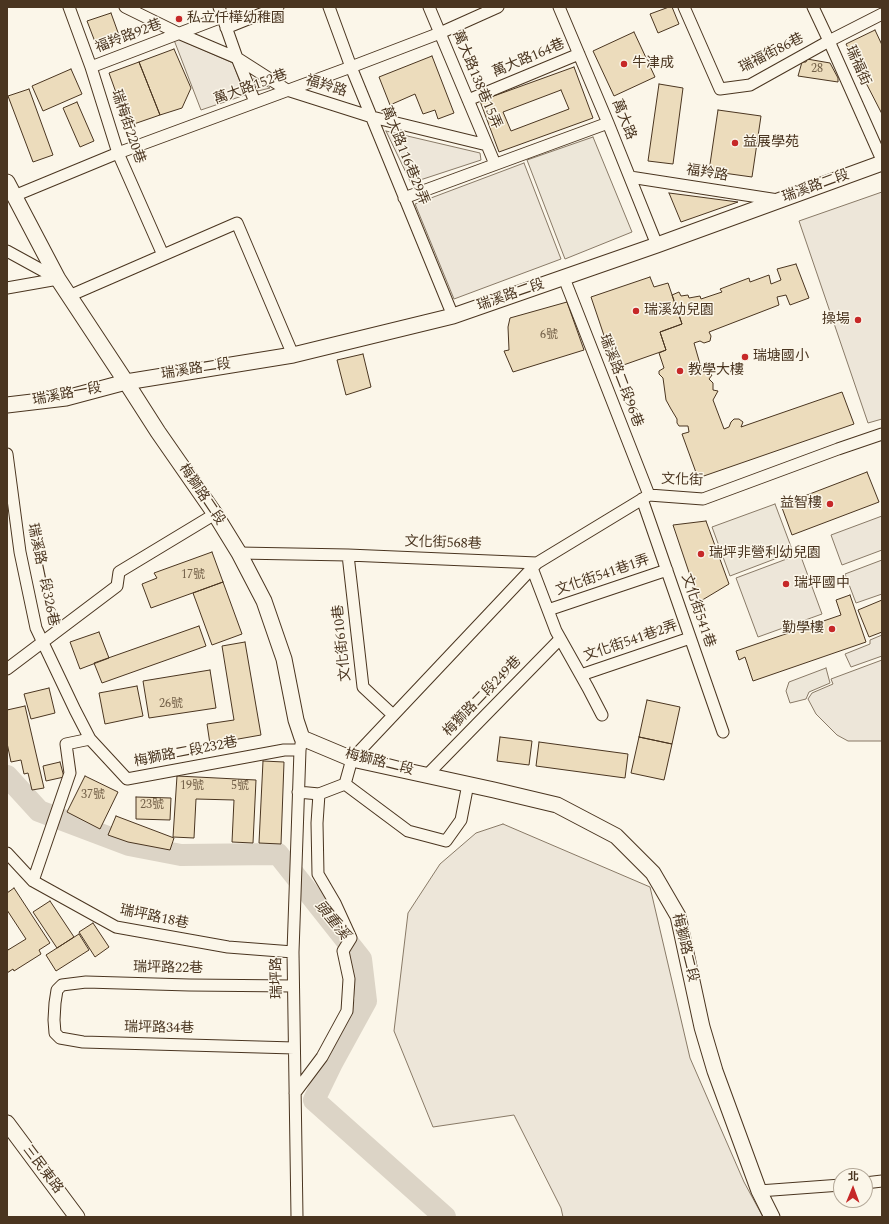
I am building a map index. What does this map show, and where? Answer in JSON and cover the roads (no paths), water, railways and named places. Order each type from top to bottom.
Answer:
[{"type":"street","name":"瑞梅街220巷","points":[[70,7],[91,67],[118,153],[163,255]]},
{"type":"street","name":"福羚路","points":[[125,7],[178,34],[237,58],[287,90],[372,117],[487,145]]},
{"type":"street","points":[[226,28],[278,7]]},
{"type":"street","name":"萬大路116巷29弄","points":[[329,7],[351,67],[453,316]]},
{"type":"street","name":"萬大路138巷15弄","points":[[429,7],[495,164]]},
{"type":"street","name":"萬大路152巷","points":[[14,196],[118,153],[440,33],[498,7]]},
{"type":"street","name":"萬大路","points":[[559,7],[657,245]]},
{"type":"street","name":"瑞福街86巷","points":[[684,7],[720,89],[750,85],[829,41]]},
{"type":"street","name":"瑞福街","points":[[812,7],[829,41],[882,160]]},
{"type":"street","name":"福羚路92巷","points":[[91,67],[178,34],[220,12]]},
{"type":"street","points":[[220,12],[237,58],[256,102]]},
{"type":"street","points":[[829,41],[882,14]]},
{"type":"street","name":"萬大路164巷","points":[[468,100],[579,54]]},
{"type":"street","points":[[404,198],[608,123]]},
{"type":"street","name":"瑞溪路二段","points":[[126,382],[293,355],[453,316],[657,245],[882,163]]},
{"type":"street","name":"福羚路","points":[[630,177],[779,200]]},
{"type":"street","name":"梅獅路二段","points":[[7,182],[58,279],[158,432],[215,514],[239,553],[264,601],[284,659],[301,744],[352,759],[557,805],[616,836],[653,873],[678,916],[702,1027],[715,1071],[759,1191],[772,1217]]},
{"type":"street","points":[[69,296],[236,223],[293,355]]},
{"type":"street","points":[[7,251],[58,279]]},
{"type":"street","name":"瑞溪路二段96巷","points":[[564,278],[646,497]]},
{"type":"street","points":[[7,288],[58,279]]},
{"type":"street","name":"瑞溪路一段","points":[[7,405],[66,398],[126,382]]},
{"type":"street","name":"文化街","points":[[646,497],[703,499],[882,434]]},
{"type":"street","name":"瑞溪路一段326巷","points":[[7,454],[20,552],[36,628],[90,739]]},
{"type":"street","points":[[345,784],[352,759],[535,565],[646,497]]},
{"type":"street","name":"文化街541巷","points":[[646,497],[667,570],[723,732]]},
{"type":"street","points":[[7,669],[117,586],[119,572],[215,514]]},
{"type":"street","name":"文化街568巷","points":[[239,553],[348,555],[535,565]]},
{"type":"street","name":"文化街610巷","points":[[348,555],[363,687],[393,715]]},
{"type":"street","points":[[535,565],[548,610],[556,631],[602,715]]},
{"type":"street","name":"文化街541巷1弄","points":[[548,610],[667,570]]},
{"type":"street","name":"文化街541巷2弄","points":[[581,675],[690,638]]},
{"type":"street","name":"梅獅路二段249巷","points":[[427,775],[560,639]]},
{"type":"street","points":[[33,881],[70,773],[66,744],[90,739]]},
{"type":"street","name":"梅獅路二段232巷","points":[[90,739],[127,779],[284,750],[301,744]]},
{"type":"street","name":"瑞坪路","points":[[297,1217],[293,952],[301,744]]},
{"type":"street","points":[[345,784],[408,831],[446,840],[461,820],[468,784]]},
{"type":"street","points":[[298,792],[320,794],[345,784]]},
{"type":"street","points":[[295,1093],[322,1057],[347,1011],[349,979],[343,951],[351,938],[335,903],[318,874],[317,823],[320,794]]},
{"type":"street","name":"瑞坪路18巷","points":[[7,854],[33,881],[116,927],[228,948],[293,952]]},
{"type":"street","name":"瑞坪路22巷","points":[[55,1003],[57,990],[62,985],[86,982],[293,986]]},
{"type":"street","name":"瑞坪路34巷","points":[[55,1003],[55,1033],[60,1038],[83,1042],[294,1048]]},
{"type":"street","name":"三民東路","points":[[7,1123],[77,1217]]},
{"type":"street","points":[[759,1191],[833,1186]]},
{"type":"waterway","name":"頭重溪","points":[[7,776],[39,811],[129,845],[181,855],[278,854],[361,959],[366,1001],[332,1063],[314,1100],[445,1217]]},
{"type":"place","name":"私立仟樺幼稚園","points":[[179,19]]},
{"type":"place","name":"牛津成","points":[[624,64]]},
{"type":"place","name":"益展學苑","points":[[735,143]]},
{"type":"place","name":"瑞溪幼兒園","points":[[636,311]]},
{"type":"place","name":"操場","points":[[858,320]]},
{"type":"place","name":"瑞塘國小","points":[[745,357]]},
{"type":"place","name":"教學大樓","points":[[680,371]]},
{"type":"place","name":"益智樓","points":[[830,504]]},
{"type":"place","name":"瑞坪非營利幼兒園","points":[[701,554]]},
{"type":"place","name":"瑞坪國中","points":[[786,584]]},
{"type":"place","name":"勤學樓","points":[[832,629]]}]
